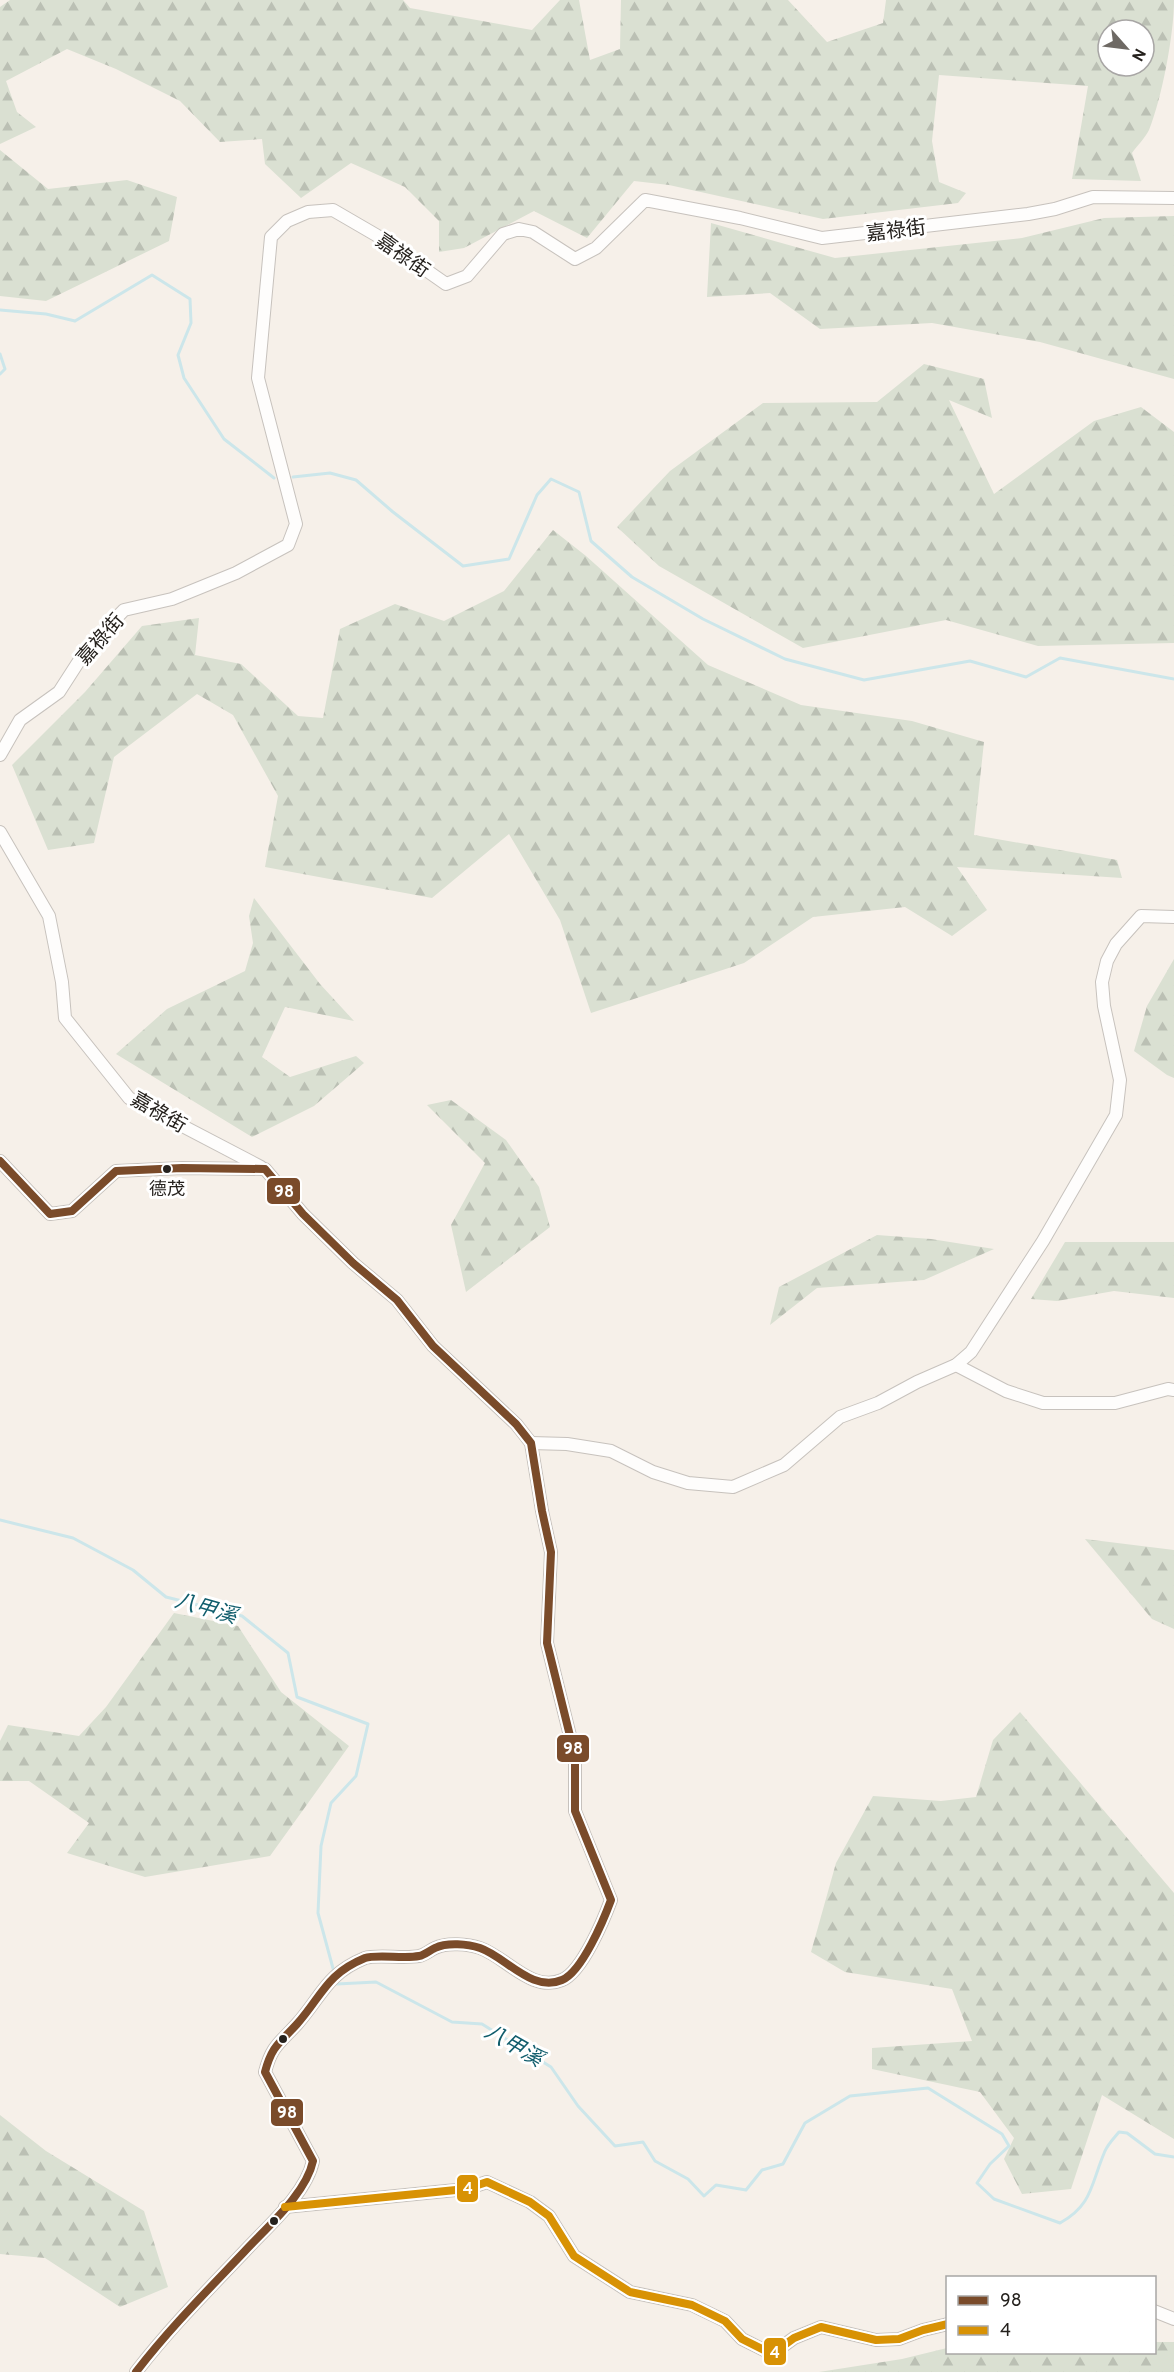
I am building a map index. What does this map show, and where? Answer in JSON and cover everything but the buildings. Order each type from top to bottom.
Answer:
[{"type":"street","name":"嘉祿街","points":[[0,755],[20,720],[59,692],[88,647],[124,610],[172,599],[236,573],[288,545],[296,524],[258,378],[271,237],[287,221],[308,212],[333,210],[376,235],[446,284],[467,276],[502,234],[519,229],[533,232],[574,259],[596,248],[645,200],[740,218],[822,238],[1055,210],[1094,197],[1174,198]]},
{"type":"street","name":"嘉祿街","points":[[0,832],[49,916],[62,982],[65,1018],[129,1098],[265,1169]]},
{"type":"street","points":[[531,1443],[567,1444],[610,1451],[653,1472],[688,1483],[733,1487],[784,1465],[840,1417],[878,1404],[917,1382],[956,1365],[971,1352],[1043,1241],[1116,1115],[1120,1080],[1104,1006],[1102,982],[1107,961],[1116,944],[1141,916],[1174,917]]},
{"type":"street","points":[[0,1161],[50,1214],[72,1211],[116,1171],[182,1168],[265,1169],[303,1215],[353,1263],[397,1300],[433,1347],[516,1424],[531,1443],[551,1552],[547,1643],[575,1756],[575,1811],[611,1900],[600,1931],[581,1960],[564,1980],[546,1984],[480,1948],[458,1944],[438,1946],[422,1956],[368,1957],[341,1972],[329,1982],[298,2022],[270,2052],[265,2072],[313,2161],[310,2175],[285,2207],[158,2344],[136,2372]]},
{"type":"street","points":[[956,1365],[1006,1391],[1043,1403],[1115,1403],[1168,1389],[1174,1390]]},
{"type":"street","points":[[285,2207],[466,2189],[487,2181],[530,2202],[549,2216],[574,2256],[630,2292],[692,2305],[725,2321],[742,2339],[772,2354],[794,2338],[821,2327],[876,2340],[899,2339],[946,2324]]},
{"type":"street","points":[[1156,2311],[1174,2319]]},
{"type":"green space","points":[[10,0],[403,0],[410,8],[532,30],[560,0],[579,0],[590,60],[620,49],[621,0],[788,0],[827,42],[883,23],[886,0],[1174,0],[1170,48],[1154,117],[1149,130],[1132,153],[1141,181],[1072,179],[1088,86],[939,75],[932,141],[939,182],[966,193],[958,203],[823,219],[669,185],[634,181],[587,238],[534,211],[464,248],[439,252],[439,221],[405,187],[351,163],[301,198],[265,164],[262,139],[220,142],[180,101],[116,69],[67,49],[6,81],[17,112],[36,127],[0,144],[0,7]]},
{"type":"green space","points":[[0,150],[48,189],[127,180],[177,197],[169,241],[46,301],[0,296]]},
{"type":"green space","points":[[1174,216],[1174,379],[1040,342],[932,323],[820,329],[770,293],[707,297],[711,223],[835,258],[1022,238],[1104,218]]},
{"type":"green space","points":[[924,364],[984,379],[992,418],[949,400],[994,494],[1094,421],[1141,407],[1174,432],[1174,643],[1038,646],[946,620],[803,648],[659,566],[617,527],[670,471],[763,403],[877,402]]},
{"type":"green space","points":[[553,530],[586,556],[708,665],[801,705],[912,721],[984,742],[974,835],[1117,860],[1122,878],[957,867],[987,910],[952,936],[905,907],[813,917],[744,963],[591,1013],[560,920],[509,834],[432,898],[265,867],[278,796],[233,715],[197,694],[114,757],[94,843],[48,850],[12,765],[85,692],[142,626],[199,618],[195,655],[241,664],[298,716],[323,718],[340,629],[395,604],[444,621],[504,591]]},
{"type":"green space","points":[[254,898],[320,984],[354,1021],[285,1007],[262,1057],[290,1077],[356,1056],[364,1063],[314,1106],[252,1137],[116,1054],[167,1009],[245,971],[253,943],[249,916]]},
{"type":"green space","points":[[1174,959],[1174,1078],[1134,1051],[1147,1006]]},
{"type":"green space","points":[[451,1100],[506,1140],[539,1187],[550,1227],[466,1292],[451,1225],[485,1163],[427,1105]]},
{"type":"green space","points":[[877,1235],[931,1239],[994,1249],[924,1280],[817,1288],[770,1325],[779,1287]]},
{"type":"green space","points":[[1065,1242],[1174,1242],[1174,1298],[1114,1291],[1057,1301],[1031,1299]]},
{"type":"green space","points":[[1085,1539],[1174,1550],[1174,1629],[1152,1619]]},
{"type":"green space","points":[[174,1613],[238,1626],[281,1692],[349,1746],[270,1856],[145,1877],[67,1853],[89,1823],[29,1781],[0,1781],[0,1741],[8,1725],[79,1736],[106,1707]]},
{"type":"green space","points":[[1020,1712],[1174,1893],[1174,2139],[1102,2095],[1071,2189],[1022,2194],[1004,2159],[1014,2138],[980,2092],[872,2069],[872,2048],[972,2041],[952,1989],[845,1972],[811,1952],[836,1863],[873,1796],[941,1801],[976,1797],[993,1740]]},
{"type":"green space","points":[[0,2115],[46,2151],[144,2211],[168,2287],[120,2307],[45,2258],[0,2254]]},
{"type":"green space","points":[[1156,2342],[1174,2342],[1174,2372],[819,2372],[902,2359],[946,2348],[946,2354],[1156,2354]]},
{"type":"waterway","points":[[0,310],[46,314],[75,321],[152,275],[190,299],[191,323],[178,355],[184,378],[224,439],[274,478]]},
{"type":"waterway","points":[[0,354],[5,369],[0,374]]},
{"type":"waterway","points":[[293,477],[330,473],[356,480],[463,566],[509,559],[537,495],[551,479],[579,492],[591,541],[632,577],[703,619],[785,659],[864,680],[970,661],[1026,677],[1060,658],[1174,679]]},
{"type":"waterway","name":"八甲溪","points":[[0,1520],[73,1538],[133,1570],[166,1597],[242,1616],[288,1653],[297,1697],[368,1724],[356,1776],[331,1803],[321,1846],[318,1913],[334,1972]]},
{"type":"waterway","name":"八甲溪","points":[[337,1981],[337,1984],[376,1982],[452,2022],[482,2024],[551,2067],[578,2106],[615,2146],[643,2142],[655,2161],[688,2179],[704,2196],[716,2185],[746,2190],[762,2170],[783,2164],[805,2123],[850,2096],[928,2088],[1002,2134],[1009,2146],[990,2164],[977,2183],[994,2199],[1060,2223],[1079,2209],[1085,2201],[1106,2148],[1119,2132],[1127,2133],[1155,2154],[1174,2157]]},
{"type":"transit line","name":"98","points":[[0,1161],[50,1214],[72,1211],[116,1171],[182,1168],[265,1169],[303,1214],[353,1263],[397,1300],[433,1346],[516,1424],[531,1443],[551,1552],[547,1643],[575,1756],[575,1811],[611,1900],[598,1932],[577,1967],[562,1980],[551,1983],[530,1978],[490,1952],[470,1945],[458,1944],[440,1946],[419,1956],[365,1958],[341,1971],[277,2045],[265,2072],[313,2161],[309,2173],[284,2210],[188,2310],[136,2372]]},
{"type":"transit line","name":"4","points":[[285,2207],[466,2189],[487,2182],[530,2202],[549,2216],[574,2256],[630,2292],[692,2305],[725,2321],[742,2339],[772,2354],[794,2338],[821,2327],[876,2340],[899,2339],[946,2324]]},
{"type":"place","name":"德茂","points":[[167,1169]]}]
